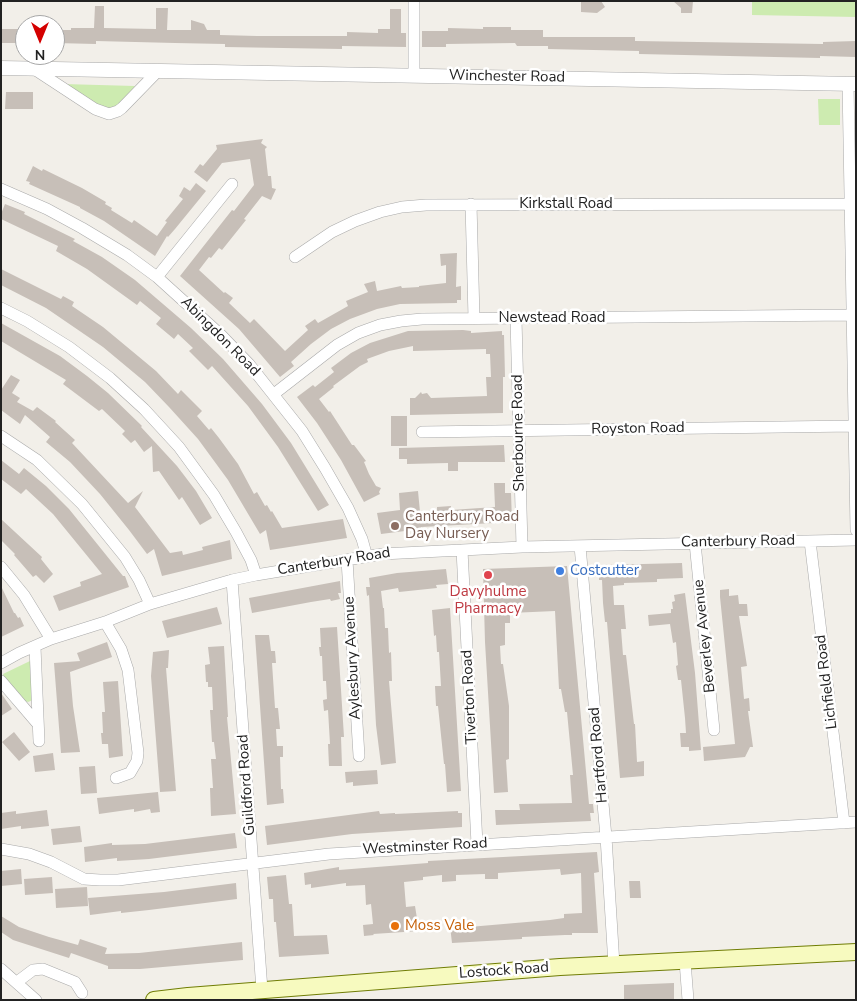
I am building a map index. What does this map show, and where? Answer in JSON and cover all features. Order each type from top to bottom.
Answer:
[{"type":"main road","name":"Lostock Road","points":[[161,999],[537,969],[856,952]]},
{"type":"street","points":[[414,1],[414,75]]},
{"type":"street","name":"Winchester Road","points":[[1,68],[852,84]]},
{"type":"street","points":[[34,69],[95,109],[109,114],[122,108],[158,71]]},
{"type":"street","points":[[852,84],[850,204],[856,530]]},
{"type":"street","points":[[157,277],[232,184]]},
{"type":"street","name":"Abingdon Road","points":[[1,189],[48,209],[127,255],[157,277],[222,335],[249,364],[302,431],[326,468],[348,508],[362,539],[367,556]]},
{"type":"street","points":[[471,204],[474,318]]},
{"type":"street","name":"Kirkstall Road","points":[[295,257],[332,232],[355,221],[402,207],[471,204],[850,204]]},
{"type":"street","points":[[1,308],[27,321],[69,347],[110,378],[144,409],[195,467],[214,495],[251,560],[256,575]]},
{"type":"street","name":"Newstead Road","points":[[274,394],[337,345],[380,325],[401,321],[474,318],[852,315]]},
{"type":"street","name":"Sherbourne Road","points":[[516,319],[522,548]]},
{"type":"street","name":"Royston Road","points":[[422,432],[854,426]]},
{"type":"street","points":[[1,436],[36,460],[82,504],[125,557],[139,580],[150,604]]},
{"type":"street","name":"Canterbury Road","points":[[1,663],[51,639],[105,622],[150,604],[232,580],[367,556],[397,552],[580,546],[856,540]]},
{"type":"street","name":"Lichfield Road","points":[[810,541],[844,823]]},
{"type":"street","name":"Beverley Avenue","points":[[695,543],[714,730]]},
{"type":"street","name":"Hartford Road","points":[[580,546],[606,837],[614,964]]},
{"type":"street","name":"Tiverton Road","points":[[462,550],[477,844]]},
{"type":"street","name":"Aylesbury Avenue","points":[[347,560],[359,756]]},
{"type":"street","points":[[1,568],[24,595],[51,639]]},
{"type":"street","name":"Guildford Road","points":[[232,580],[262,990]]},
{"type":"street","points":[[105,622],[128,670],[138,753],[137,761],[130,773],[116,778]]},
{"type":"street","points":[[34,647],[39,741]]},
{"type":"street","points":[[1,681],[37,723]]},
{"type":"street","name":"Westminster Road","points":[[1,849],[30,854],[51,862],[84,879],[118,880],[329,854],[856,822]]},
{"type":"street","points":[[686,961],[688,1000]]},
{"type":"street","points":[[1,969],[36,1000]]},
{"type":"street","points":[[17,982],[33,970],[43,969],[75,982],[82,993]]},
{"type":"green space","points":[[752,1],[856,1],[856,17],[752,15]]},
{"type":"green space","points":[[63,84],[135,86],[120,104],[108,110]]},
{"type":"green space","points":[[818,99],[840,99],[840,125],[819,125]]},
{"type":"green space","points":[[30,661],[33,700],[28,702],[25,701],[3,674]]},
{"type":"building","points":[[581,1],[601,1],[605,7],[597,13],[581,12]]},
{"type":"building","points":[[673,1],[693,1],[692,13],[681,13],[681,8]]},
{"type":"building","points":[[95,6],[104,6],[104,28],[156,29],[156,8],[168,8],[167,30],[191,30],[191,20],[204,24],[207,30],[220,30],[220,35],[347,36],[347,32],[378,33],[378,29],[390,29],[390,9],[401,9],[401,33],[406,33],[406,47],[342,46],[342,49],[225,47],[225,44],[96,41],[96,44],[65,43],[65,30],[71,30],[71,28],[94,28]]},
{"type":"building","points":[[483,27],[511,27],[511,30],[543,30],[543,37],[635,37],[635,41],[823,44],[823,42],[856,41],[856,57],[639,54],[639,51],[548,49],[548,46],[517,46],[515,43],[446,44],[446,47],[422,47],[422,31],[448,31],[448,28],[483,29]]},
{"type":"building","points":[[1,29],[15,29],[15,43],[1,43]]},
{"type":"building","points":[[6,92],[33,92],[33,109],[5,109]]},
{"type":"building","points":[[263,139],[261,143],[267,147],[265,149],[268,176],[271,176],[272,188],[276,189],[271,200],[262,196],[222,250],[219,248],[199,270],[224,293],[233,298],[229,303],[250,323],[254,319],[285,351],[308,330],[305,326],[315,319],[318,323],[348,306],[346,301],[368,292],[364,284],[375,281],[377,291],[401,286],[402,288],[419,287],[446,283],[446,265],[441,266],[440,254],[457,253],[456,287],[461,286],[461,300],[457,300],[457,303],[400,304],[377,309],[350,319],[331,329],[311,344],[291,362],[294,366],[280,377],[239,329],[180,276],[254,185],[250,159],[222,163],[207,182],[194,172],[200,164],[203,166],[217,149],[216,145]]},
{"type":"building","points":[[33,166],[82,188],[106,202],[105,204],[112,208],[111,210],[132,223],[134,220],[157,236],[167,222],[165,221],[183,199],[179,196],[184,187],[190,191],[196,183],[206,191],[167,236],[155,256],[80,207],[29,184],[30,182],[26,181]]},
{"type":"building","points":[[5,204],[25,212],[24,214],[75,239],[73,241],[102,257],[135,280],[191,328],[223,359],[262,404],[291,443],[329,505],[318,511],[278,447],[248,406],[212,366],[208,370],[189,351],[193,348],[178,334],[174,339],[156,324],[161,318],[140,301],[137,305],[87,269],[56,251],[58,246],[1,219]]},
{"type":"building","points":[[1,269],[61,299],[63,296],[74,302],[72,306],[103,327],[156,371],[178,394],[181,390],[202,411],[197,416],[219,438],[238,464],[254,494],[257,492],[282,528],[343,519],[347,538],[270,550],[266,530],[260,534],[228,480],[198,439],[169,407],[145,382],[103,347],[46,308],[1,285]]},
{"type":"building","points":[[1,323],[60,356],[108,393],[142,426],[177,466],[196,491],[212,518],[200,525],[182,497],[179,500],[159,471],[153,472],[152,446],[144,452],[135,440],[131,443],[122,434],[125,431],[102,409],[99,411],[63,384],[66,380],[1,341]]},
{"type":"building","points":[[408,331],[471,331],[471,333],[502,331],[502,335],[504,335],[505,377],[503,377],[503,413],[410,415],[410,398],[415,398],[421,392],[422,394],[427,393],[431,398],[487,396],[486,377],[491,377],[490,354],[486,354],[486,349],[413,351],[413,346],[389,351],[367,359],[368,362],[333,386],[319,399],[330,411],[352,445],[354,445],[366,461],[364,462],[369,474],[376,486],[381,488],[380,494],[364,502],[341,460],[317,423],[297,397],[313,385],[315,387],[334,372],[331,368],[351,353],[370,343]]},
{"type":"building","points":[[11,375],[20,380],[12,393],[20,398],[17,402],[33,411],[37,407],[56,421],[75,440],[72,443],[128,503],[143,491],[135,507],[170,553],[182,551],[183,555],[203,550],[202,547],[230,540],[232,559],[162,576],[154,549],[147,554],[100,494],[70,462],[46,442],[50,437],[25,415],[20,424],[1,410],[1,390]]},
{"type":"building","points":[[391,416],[407,416],[407,446],[391,446]]},
{"type":"building","points":[[504,445],[505,462],[458,462],[458,471],[448,471],[448,463],[407,464],[407,459],[399,459],[399,448]]},
{"type":"building","points":[[1,460],[19,474],[24,468],[46,486],[69,509],[123,576],[125,576],[129,587],[59,611],[53,596],[81,586],[80,582],[102,574],[53,514],[26,489],[21,494],[1,479]]},
{"type":"building","points":[[494,483],[505,483],[505,493],[511,493],[512,522],[421,527],[421,529],[381,534],[377,513],[400,510],[399,493],[418,491],[420,512],[437,511],[437,507],[451,506],[451,510],[495,507]]},
{"type":"building","points":[[1,519],[42,557],[41,559],[53,574],[44,583],[36,575],[33,577],[1,540]]},
{"type":"building","points":[[682,563],[683,578],[657,579],[657,582],[624,583],[624,585],[613,586],[614,605],[624,605],[626,629],[621,629],[623,655],[626,655],[635,724],[637,762],[644,761],[644,776],[620,778],[607,622],[605,622],[602,580],[599,580],[599,571],[603,571],[603,565]]},
{"type":"building","points":[[567,566],[589,804],[593,804],[594,813],[590,813],[591,821],[496,825],[495,810],[520,810],[519,804],[572,803],[570,775],[573,775],[567,712],[565,712],[561,689],[559,689],[555,611],[510,613],[510,623],[505,623],[505,645],[500,646],[501,664],[503,664],[509,706],[509,759],[506,760],[508,792],[494,793],[485,642],[483,569]]},
{"type":"building","points":[[446,569],[448,584],[436,585],[437,588],[399,592],[398,588],[381,591],[385,628],[388,628],[389,653],[391,652],[392,681],[389,681],[396,763],[381,765],[376,725],[369,595],[367,596],[366,587],[370,587],[369,578],[397,573]]},
{"type":"building","points":[[340,581],[341,593],[338,593],[340,599],[311,602],[252,613],[249,598]]},
{"type":"building","points":[[1,586],[14,613],[18,618],[20,617],[24,626],[1,637]]},
{"type":"building","points":[[729,589],[729,596],[738,595],[739,604],[747,604],[748,616],[739,616],[747,666],[741,667],[744,699],[749,698],[750,711],[748,711],[753,747],[750,747],[745,757],[704,761],[703,747],[735,744],[720,597],[720,590]]},
{"type":"building","points":[[685,593],[695,673],[701,750],[689,751],[689,747],[681,747],[680,733],[686,733],[681,680],[678,680],[676,666],[678,665],[676,642],[673,643],[670,624],[649,626],[648,615],[671,613],[671,609],[673,609],[672,602],[675,601],[674,595]]},
{"type":"building","points":[[217,607],[222,624],[167,638],[162,621]]},
{"type":"building","points":[[450,608],[461,791],[447,792],[438,706],[436,706],[435,686],[441,686],[439,652],[437,652],[436,635],[434,636],[432,610]]},
{"type":"building","points":[[337,627],[344,737],[341,737],[342,766],[329,766],[328,710],[324,711],[323,700],[327,699],[326,681],[323,681],[322,656],[320,656],[319,647],[321,647],[320,628]]},
{"type":"building","points":[[255,635],[269,635],[271,651],[275,651],[276,663],[272,663],[275,708],[278,708],[280,729],[276,729],[277,746],[283,746],[283,757],[280,757],[281,789],[283,789],[284,803],[267,805]]},
{"type":"building","points":[[107,642],[112,657],[70,672],[80,752],[61,753],[54,663],[80,661],[77,653]]},
{"type":"building","points":[[224,646],[227,717],[236,814],[211,816],[210,788],[213,788],[211,759],[216,759],[214,742],[212,742],[210,710],[213,710],[212,687],[208,687],[208,682],[206,682],[205,665],[210,664],[208,647]]},
{"type":"building","points":[[169,650],[168,668],[166,668],[176,791],[160,792],[151,676],[153,652]]},
{"type":"building","points":[[118,681],[123,756],[109,758],[108,744],[102,744],[101,733],[103,733],[102,712],[105,712],[103,682]]},
{"type":"building","points":[[1,693],[12,709],[1,716]]},
{"type":"building","points":[[14,732],[30,752],[19,761],[2,742]]},
{"type":"building","points":[[53,753],[55,770],[35,772],[33,756]]},
{"type":"building","points":[[95,766],[97,793],[81,794],[79,767]]},
{"type":"building","points":[[377,770],[378,784],[353,786],[353,782],[346,783],[345,772]]},
{"type":"building","points":[[158,792],[160,812],[151,813],[150,809],[134,812],[134,809],[99,814],[97,798]]},
{"type":"building","points":[[47,810],[49,826],[21,829],[21,826],[1,829],[1,813],[16,811],[16,814]]},
{"type":"building","points":[[379,811],[380,814],[395,814],[458,811],[458,813],[462,813],[462,827],[352,834],[267,845],[265,826]]},
{"type":"building","points":[[80,826],[82,842],[53,845],[51,829]]},
{"type":"building","points":[[235,833],[237,848],[149,859],[117,861],[117,858],[85,862],[84,847],[112,843],[112,845],[145,844]]},
{"type":"building","points":[[597,852],[599,872],[594,873],[598,933],[572,933],[572,935],[452,943],[450,926],[469,925],[469,927],[550,920],[564,918],[564,914],[582,913],[581,873],[561,875],[560,869],[498,873],[498,879],[485,879],[485,874],[456,875],[456,881],[442,882],[442,875],[404,882],[406,907],[415,906],[419,931],[364,936],[363,925],[373,924],[371,904],[366,905],[365,885],[346,886],[346,883],[311,888],[311,884],[305,885],[304,873],[339,867],[339,870],[428,863],[428,861]]},
{"type":"building","points":[[21,869],[22,884],[1,886],[1,871]]},
{"type":"building","points":[[286,875],[289,904],[292,904],[294,936],[327,935],[329,954],[279,957],[273,899],[269,899],[267,877]]},
{"type":"building","points":[[52,877],[53,893],[25,895],[24,879]]},
{"type":"building","points":[[629,881],[640,881],[641,898],[630,898]]},
{"type":"building","points":[[236,883],[237,899],[90,915],[88,898],[164,892]]},
{"type":"building","points":[[87,887],[88,906],[56,908],[55,889]]},
{"type":"building","points":[[1,916],[19,927],[49,937],[78,945],[80,939],[107,948],[105,954],[139,953],[242,942],[243,960],[140,969],[108,969],[108,966],[71,953],[69,958],[13,940],[1,932]]},
{"type":"building","points":[[674,983],[674,1000],[624,1000],[624,985]]},
{"type":"place","name":"Canterbury Road Day Nursery","points":[[395,526]]},
{"type":"place","name":"Costcutter","points":[[560,571]]},
{"type":"place","name":"Davyhulme Pharmacy","points":[[488,575]]},
{"type":"place","name":"Moss Vale","points":[[395,926]]}]
